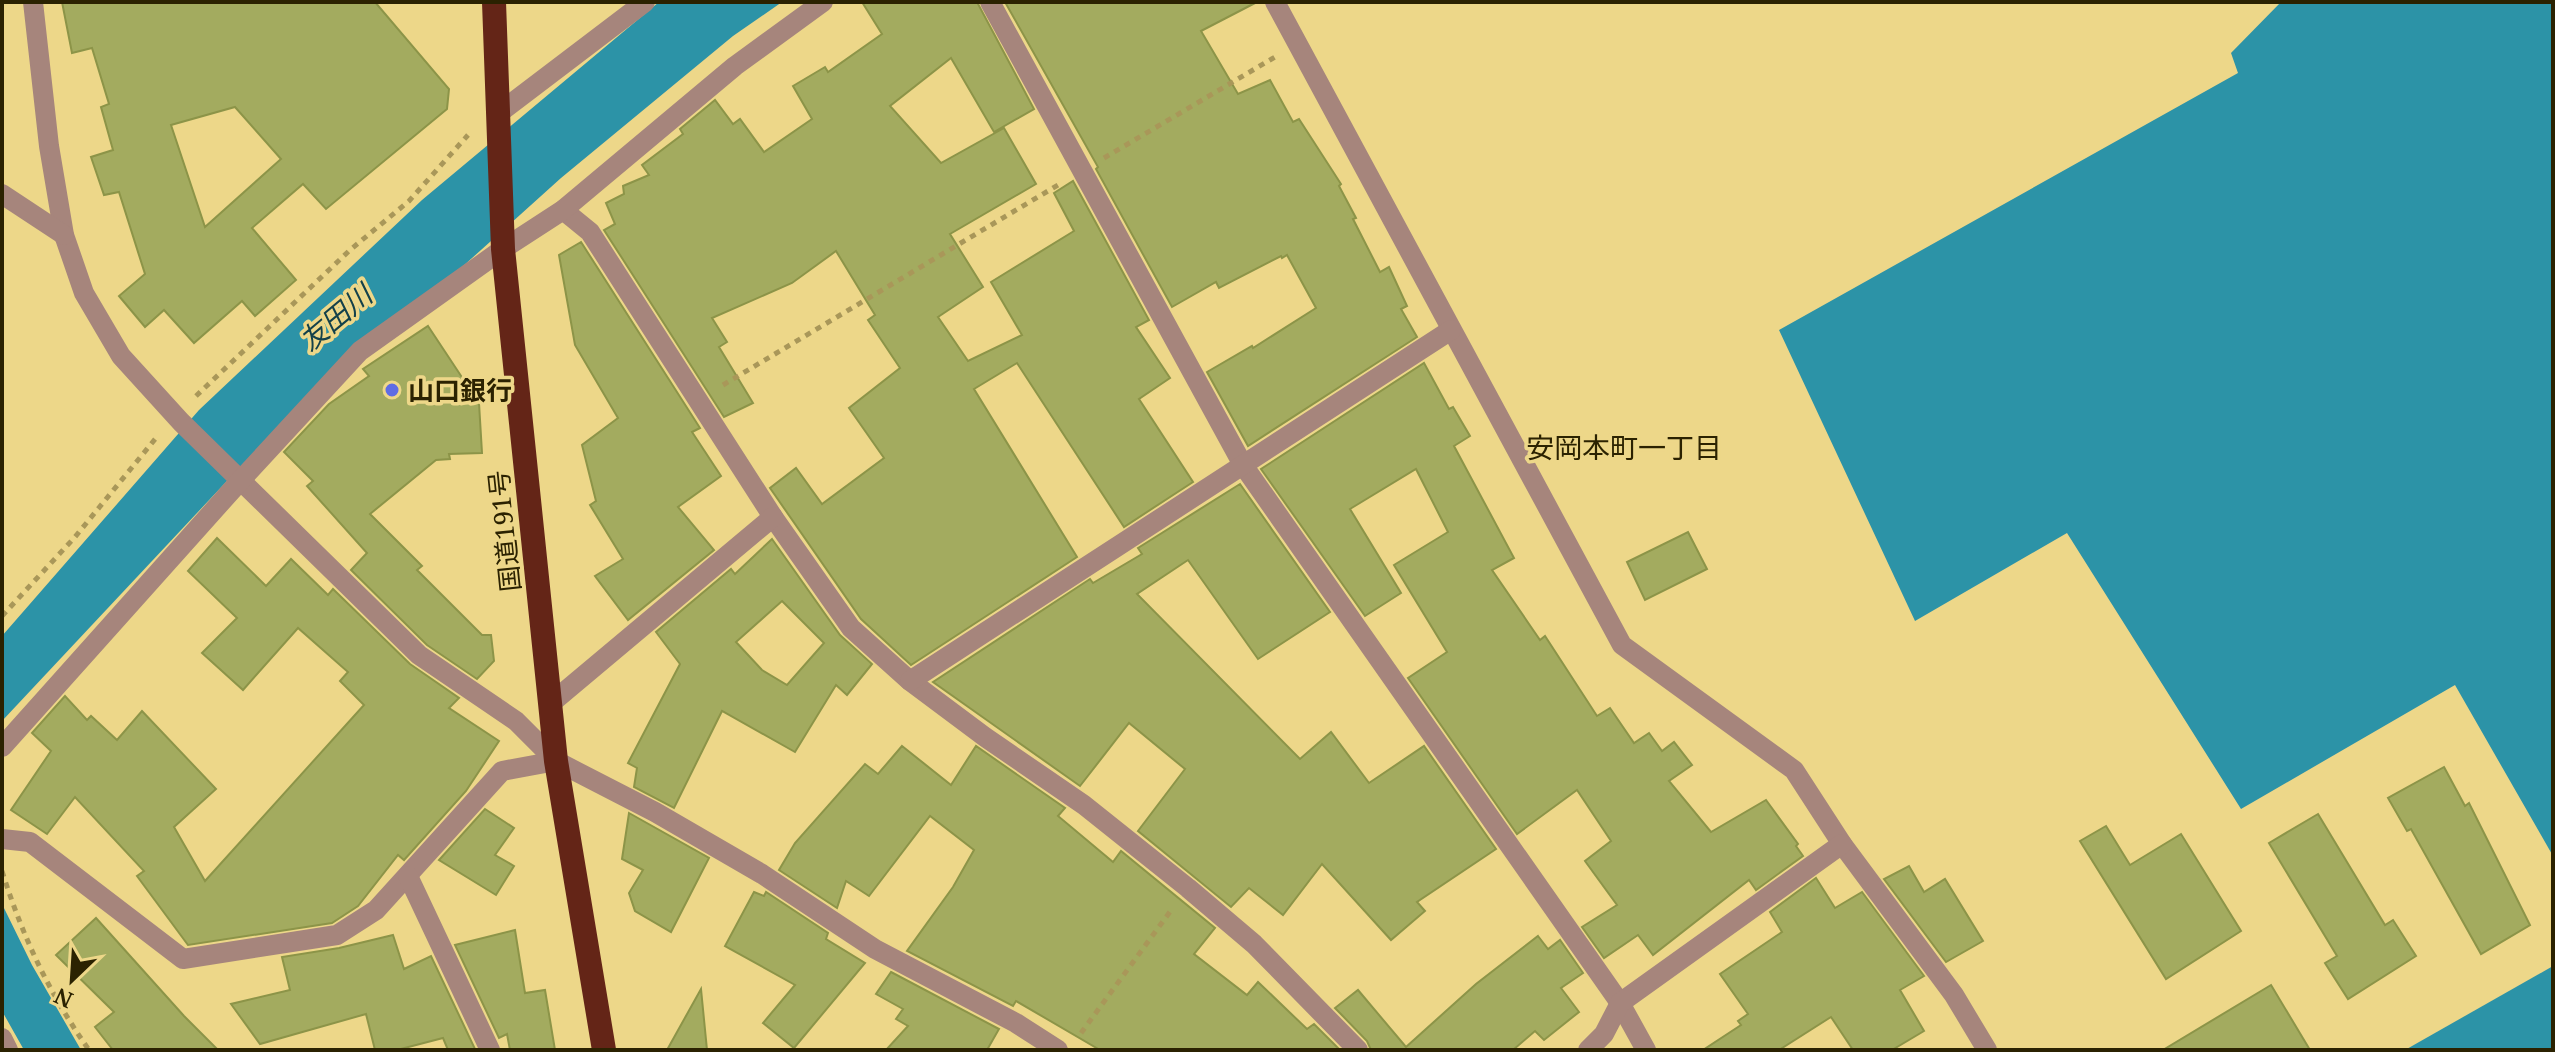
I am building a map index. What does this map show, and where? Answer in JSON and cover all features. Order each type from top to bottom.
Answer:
[{"type":"highway","name":"国道191号","points":[[494,2],[503,249],[550,704],[556,761],[604,1050]]},
{"type":"street","points":[[33,2],[49,146],[64,235],[84,293],[121,356],[178,419],[419,655],[516,721],[556,761],[655,812],[762,874],[875,949],[1016,1023],[1058,1050]]},
{"type":"street","points":[[499,113],[645,2]]},
{"type":"street","points":[[2,747],[360,351],[563,210],[735,66],[823,2]]},
{"type":"street","points":[[990,2],[1243,465],[1620,1003],[1646,1050]]},
{"type":"street","points":[[1275,2],[1622,645],[1794,770],[1842,844],[1954,995],[1987,1050]]},
{"type":"street","points":[[2,194],[64,235]]},
{"type":"street","points":[[563,210],[590,232],[773,517],[851,628],[910,681],[1084,805],[1188,888],[1254,944],[1358,1050]]},
{"type":"street","points":[[910,681],[1451,330]]},
{"type":"street","points":[[550,704],[773,517]]},
{"type":"street","points":[[2,839],[30,842],[183,959],[337,935],[376,910],[502,771],[556,761]]},
{"type":"street","points":[[1588,1050],[1604,1034],[1620,1003],[1842,844]]},
{"type":"street","points":[[408,876],[490,1050]]},
{"type":"street","points":[[2,1038],[8,1050]]},
{"type":"path","points":[[698,400],[1297,44]]},
{"type":"path","points":[[2,616],[178,419],[350,250],[409,201],[474,128]]},
{"type":"path","points":[[2,871],[20,928],[62,1012],[89,1050]]},
{"type":"path","points":[[1077,1038],[1188,888]]},
{"type":"water","name":"友田川","points":[[659,2],[782,2],[733,36],[561,178],[242,465],[2,721],[2,636],[199,410],[422,200]]},
{"type":"water","points":[[2281,2],[2553,2],[2553,856],[2455,685],[2241,809],[2067,533],[1915,621],[1779,330],[2238,73],[2231,53]]},
{"type":"water","points":[[2,904],[32,965],[81,1050],[24,1050],[2,1011]]},
{"type":"water","points":[[2553,966],[2553,1050],[2405,1050]]},
{"type":"building","points":[[62,2],[375,2],[449,89],[447,109],[326,209],[303,184],[252,228],[296,280],[255,316],[242,301],[194,343],[164,310],[145,327],[119,296],[145,274],[119,192],[104,195],[91,157],[113,150],[101,107],[109,104],[92,48],[72,53]],"holes":[[[235,107],[281,159],[205,227],[171,125]]]},
{"type":"building","points":[[862,2],[977,2],[1034,109],[994,132],[951,58],[890,106],[941,163],[1004,128],[1036,184],[950,234],[983,287],[938,317],[968,361],[1022,335],[991,282],[1074,231],[1054,193],[1073,181],[1149,320],[1136,327],[1170,378],[1139,399],[1193,482],[1124,527],[1017,363],[974,389],[1077,557],[911,665],[861,619],[770,488],[796,468],[822,504],[884,458],[849,408],[900,368],[868,320],[875,315],[836,251],[792,283],[712,318],[727,342],[719,347],[753,403],[724,417],[604,230],[615,224],[606,203],[624,194],[623,186],[649,175],[642,165],[683,134],[680,129],[715,100],[733,124],[740,119],[764,152],[812,119],[793,86],[825,67],[828,72],[882,34]]},
{"type":"building","points":[[1005,2],[1257,2],[1201,31],[1238,94],[1270,80],[1293,122],[1299,119],[1341,184],[1339,186],[1356,218],[1353,219],[1380,272],[1389,267],[1407,306],[1401,309],[1417,337],[1248,446],[1207,372],[1253,348],[1316,308],[1287,255],[1219,288],[1216,282],[1172,307]]},
{"type":"building","points":[[581,242],[700,428],[692,432],[721,476],[678,507],[714,550],[628,620],[595,576],[623,559],[590,505],[596,501],[582,445],[618,418],[575,345],[559,255]]},
{"type":"building","points":[[428,326],[479,403],[482,453],[449,454],[450,459],[436,460],[370,514],[422,566],[417,570],[482,635],[491,635],[494,661],[477,679],[427,645],[351,570],[367,553],[307,486],[313,481],[284,452],[329,404],[369,376],[363,369]]},
{"type":"building","points":[[1424,363],[1449,409],[1453,407],[1470,436],[1454,446],[1514,558],[1492,570],[1540,640],[1545,636],[1597,716],[1610,708],[1634,743],[1649,733],[1662,751],[1674,742],[1692,765],[1669,781],[1711,832],[1766,800],[1798,844],[1796,846],[1803,856],[1756,890],[1749,880],[1653,955],[1638,935],[1604,958],[1582,927],[1617,905],[1585,861],[1611,841],[1577,790],[1517,834],[1408,678],[1447,652],[1394,565],[1448,532],[1416,469],[1350,509],[1401,593],[1365,616],[1261,469]]},
{"type":"building","points":[[1240,484],[1330,612],[1258,659],[1188,560],[1137,594],[1300,759],[1331,732],[1369,783],[1424,746],[1496,849],[1417,902],[1425,911],[1391,940],[1322,864],[1283,915],[1249,888],[1231,907],[1138,831],[1185,769],[1129,723],[1080,786],[933,682],[1090,579],[1093,583],[1142,554],[1138,548]]},
{"type":"building","points":[[1688,532],[1707,569],[1645,600],[1627,562]]},
{"type":"building","points":[[217,538],[266,586],[291,559],[328,595],[333,589],[410,664],[459,698],[449,708],[499,741],[466,791],[404,860],[398,855],[358,906],[332,923],[188,945],[137,876],[144,871],[75,797],[47,834],[11,810],[51,751],[32,733],[65,696],[87,720],[91,716],[117,740],[142,711],[216,789],[174,827],[205,881],[364,705],[340,681],[348,672],[298,628],[243,690],[202,653],[237,618],[188,571]]},
{"type":"building","points":[[772,539],[840,635],[872,664],[847,695],[836,685],[795,752],[722,711],[674,808],[634,787],[637,768],[628,763],[680,664],[656,632],[731,569],[735,574]],"holes":[[[782,601],[824,643],[787,685],[762,670],[736,642]]]},
{"type":"building","points":[[902,746],[951,785],[976,746],[1065,808],[1058,816],[1113,862],[1121,851],[1215,928],[1194,954],[1247,995],[1258,982],[1307,1029],[1314,1024],[1340,1050],[1100,1050],[1016,1001],[1013,1006],[907,951],[953,887],[974,850],[930,816],[869,896],[846,881],[837,908],[779,870],[795,843],[865,764],[878,774]]},
{"type":"building","points":[[2444,767],[2465,806],[2469,803],[2530,925],[2481,954],[2411,829],[2407,831],[2388,798]]},
{"type":"building","points":[[485,809],[514,828],[495,855],[514,866],[496,895],[439,860]]},
{"type":"building","points":[[629,813],[709,858],[671,932],[635,911],[629,893],[643,870],[622,859]]},
{"type":"building","points":[[2318,814],[2385,925],[2393,920],[2416,956],[2348,999],[2325,963],[2337,956],[2269,843]]},
{"type":"building","points":[[2106,826],[2130,865],[2181,834],[2241,931],[2166,979],[2080,841]]},
{"type":"building","points":[[1909,866],[1924,892],[1945,879],[1983,941],[1946,962],[1884,879]]},
{"type":"building","points":[[1816,878],[1835,908],[1862,892],[1924,976],[1900,990],[1924,1031],[1892,1050],[1853,1050],[1831,1017],[1779,1050],[1703,1050],[1741,1025],[1738,1021],[1748,1014],[1720,974],[1782,932],[1770,912]]},
{"type":"building","points":[[754,892],[764,896],[766,892],[828,933],[826,939],[865,963],[794,1048],[763,1023],[795,985],[725,946]]},
{"type":"building","points":[[96,918],[218,1050],[113,1050],[95,1027],[114,1012],[56,955]]},
{"type":"building","points":[[515,930],[525,993],[545,990],[555,1050],[510,1050],[507,1034],[499,1038],[455,945]]},
{"type":"building","points":[[393,935],[404,969],[431,956],[475,1049],[448,1050],[443,1038],[397,1050],[375,1050],[366,1014],[260,1044],[231,1004],[290,990],[282,957]]},
{"type":"building","points":[[1538,936],[1548,949],[1560,940],[1583,973],[1561,988],[1579,1012],[1544,1040],[1535,1031],[1513,1050],[1371,1050],[1367,1041],[1335,1008],[1358,990],[1406,1047],[1476,984]]},
{"type":"building","points":[[891,972],[999,1029],[987,1050],[886,1050],[908,1026],[896,1019],[903,1009],[876,994]]},
{"type":"building","points":[[2271,985],[2310,1050],[2163,1050]]},
{"type":"building","points":[[701,989],[707,1050],[667,1050]]},
{"type":"place","name":"山口銀行","points":[[392,390]]},
{"type":"district","name":"安岡本町一丁目","points":[[1624,447]]}]
